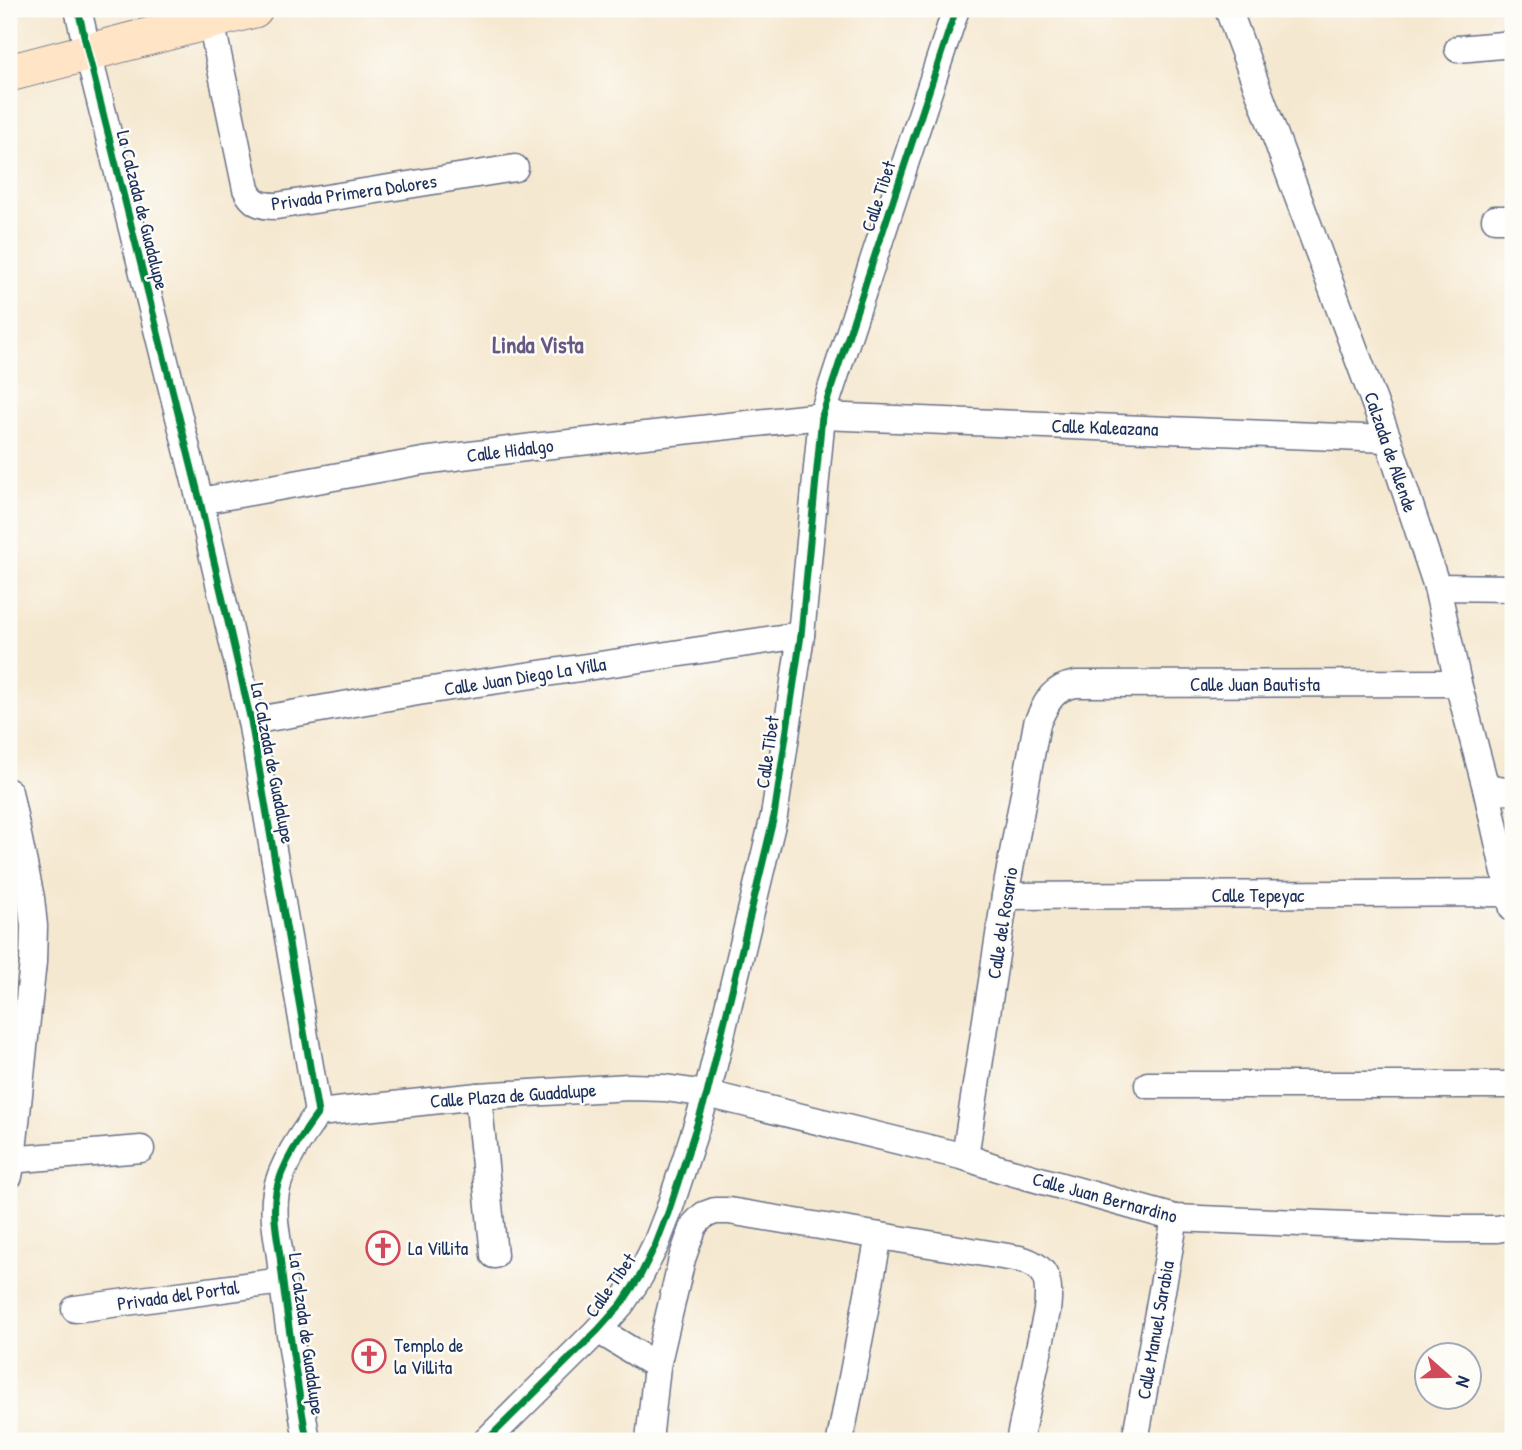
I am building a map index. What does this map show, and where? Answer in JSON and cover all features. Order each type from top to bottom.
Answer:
[{"type":"street","name":"La Calzada de Guadalupe","points":[[78,9],[200,501],[251,721],[318,1113],[300,1138],[282,1174],[276,1190],[275,1206],[282,1281],[307,1441]]},
{"type":"street","points":[[9,73],[254,9]]},
{"type":"street","name":"Calle Tibet","points":[[486,1441],[598,1331],[640,1276],[656,1244],[707,1094],[774,816],[801,635],[822,416],[956,9]]},
{"type":"street","name":"Calzada de Allende","points":[[1228,9],[1388,439],[1437,587],[1458,684],[1512,901]]},
{"type":"street","name":"Privada Primera Dolores","points":[[211,21],[246,189],[255,203],[275,206],[515,168]]},
{"type":"street","points":[[1458,49],[1513,44]]},
{"type":"street","name":"Calle Kaleazana","points":[[822,416],[1388,439]]},
{"type":"street","name":"Calle Hidalgo","points":[[200,501],[423,461],[546,445],[822,416]]},
{"type":"street","points":[[1437,587],[1513,588]]},
{"type":"street","name":"Calle Juan Diego La Villa","points":[[251,721],[418,692],[801,635]]},
{"type":"street","name":"Calle Juan Bautista","points":[[1053,693],[1064,686],[1076,684],[1458,684]]},
{"type":"street","name":"Calle del Rosario","points":[[965,1157],[1005,896],[1037,723],[1053,693]]},
{"type":"street","points":[[1486,788],[1513,792]]},
{"type":"street","points":[[9,792],[34,926],[33,962],[10,1166],[141,1149]]},
{"type":"street","name":"Calle Tepeyac","points":[[1005,896],[1512,901]]},
{"type":"street","points":[[1147,1084],[1513,1085]]},
{"type":"street","name":"Calle Plaza de Guadalupe","points":[[318,1113],[478,1096],[629,1087],[665,1088],[707,1094]]},
{"type":"street","name":"Calle Juan Bernardino","points":[[707,1094],[965,1157],[1175,1218],[1449,1229],[1497,1229],[1513,1226]]},
{"type":"street","points":[[478,1096],[494,1255]]},
{"type":"street","points":[[649,1441],[657,1366],[682,1259],[695,1224],[704,1215],[715,1211],[729,1211],[1020,1259],[1040,1268],[1045,1275],[1049,1296],[1019,1441]]},
{"type":"street","name":"Calle Manuel Sarabia","points":[[1135,1441],[1175,1218]]},
{"type":"street","points":[[840,1441],[879,1236]]},
{"type":"street","name":"Privada del Portal","points":[[75,1309],[282,1281]]},
{"type":"street","points":[[598,1331],[657,1366]]},
{"type":"cycle path","points":[[78,9],[200,501],[251,721],[318,1113],[282,1171],[275,1208],[289,1326],[307,1441]]},
{"type":"cycle path","points":[[486,1441],[622,1303],[640,1276],[668,1213],[707,1094],[774,816],[801,635],[822,416],[956,9]]},
{"type":"place","name":"La Villita","points":[[383,1248]]},
{"type":"place","name":"Templo de la Villita","points":[[369,1356]]},
{"type":"district","name":"Linda Vista","points":[[538,344]]}]
